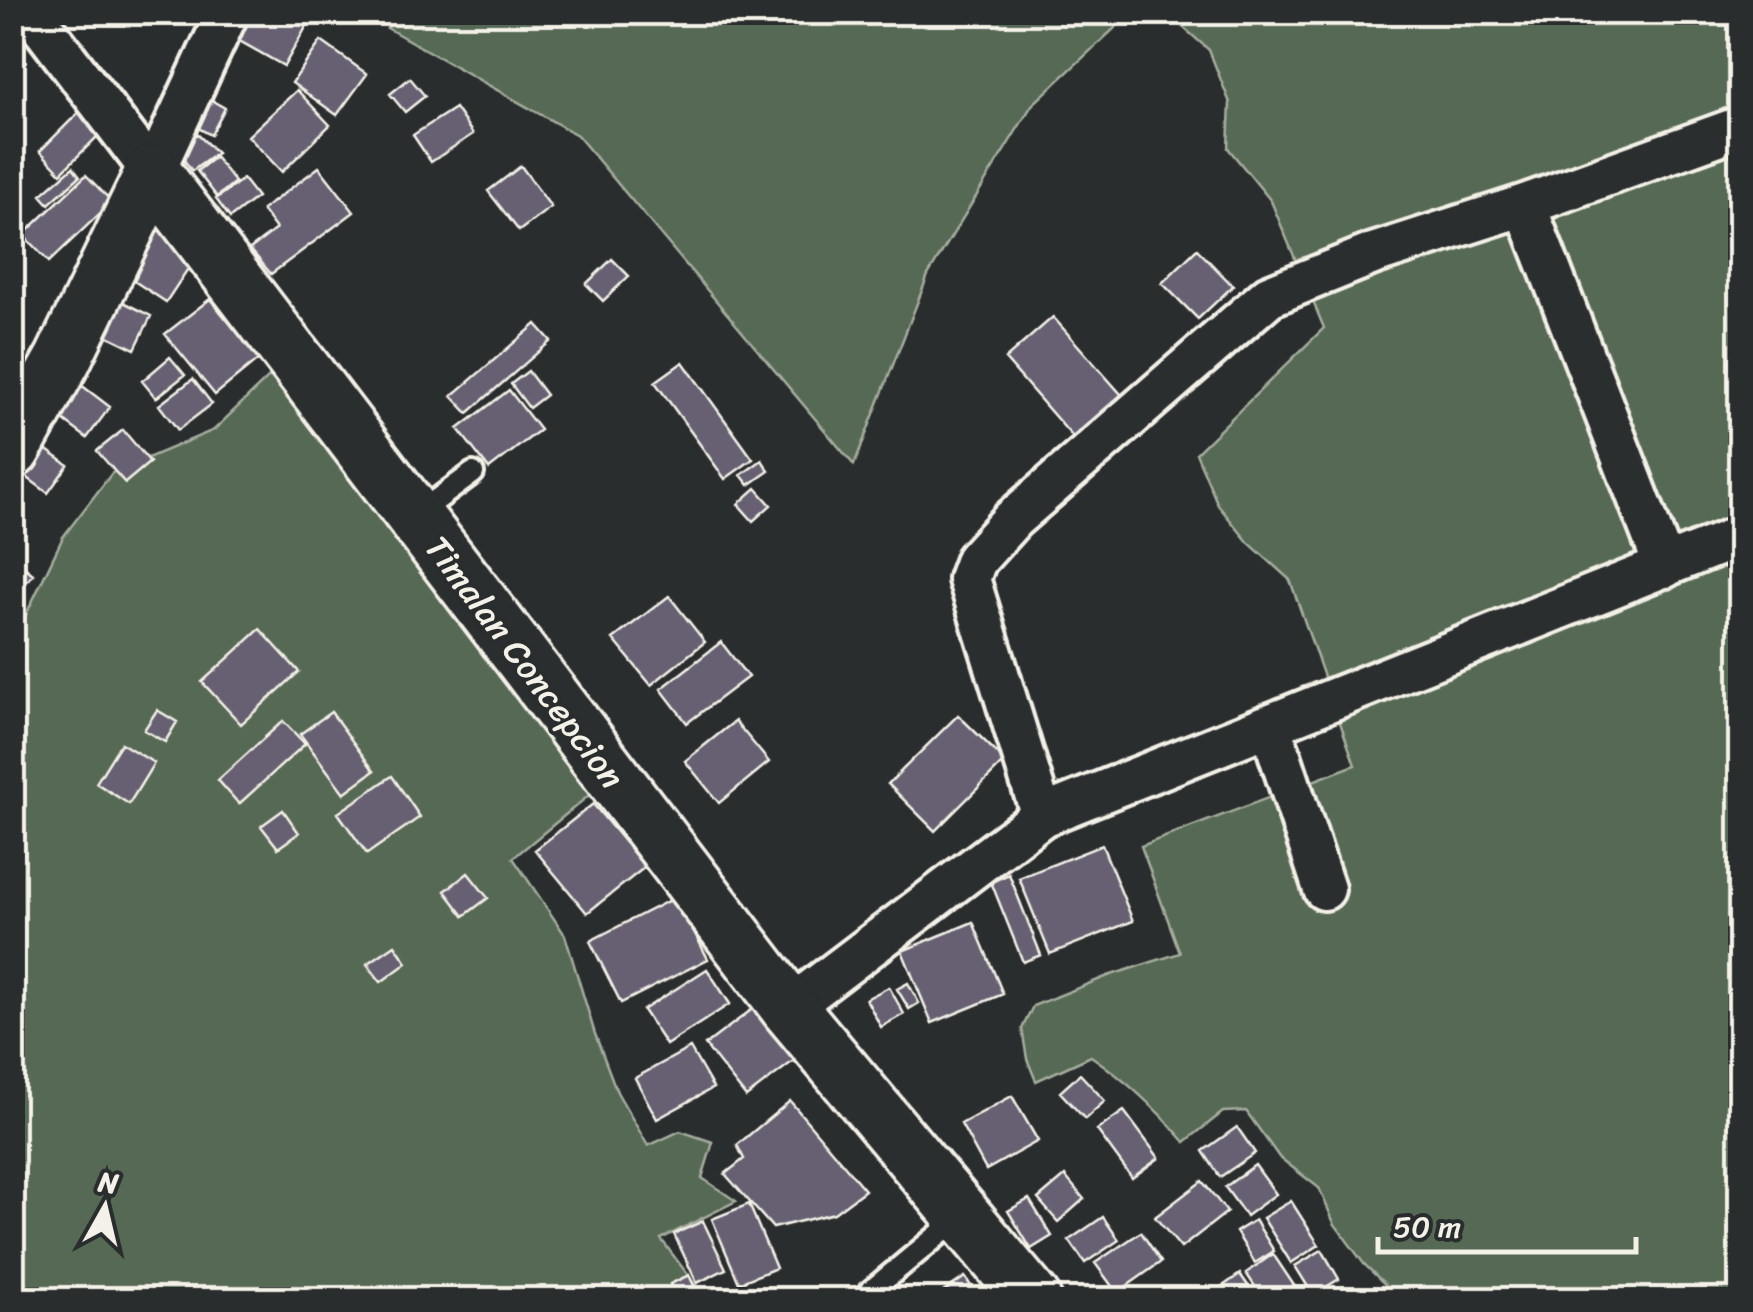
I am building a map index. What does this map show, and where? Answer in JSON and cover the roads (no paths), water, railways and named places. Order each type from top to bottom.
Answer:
[{"type":"street","name":"Timalan Concepcion","points":[[31,12],[789,1008],[1033,1300]]},
{"type":"street","points":[[12,450],[62,359],[228,12]]},
{"type":"street","points":[[1042,816],[969,579],[976,560],[1013,519],[1269,296],[1372,254],[1525,205],[1740,127]]},
{"type":"street","points":[[1525,205],[1665,567]]},
{"type":"street","points":[[789,1008],[1042,816],[1740,536]]},
{"type":"street","points":[[1270,725],[1324,889]]},
{"type":"lane","points":[[414,516],[474,473]]},
{"type":"lane","points":[[860,1300],[962,1215]]}]
